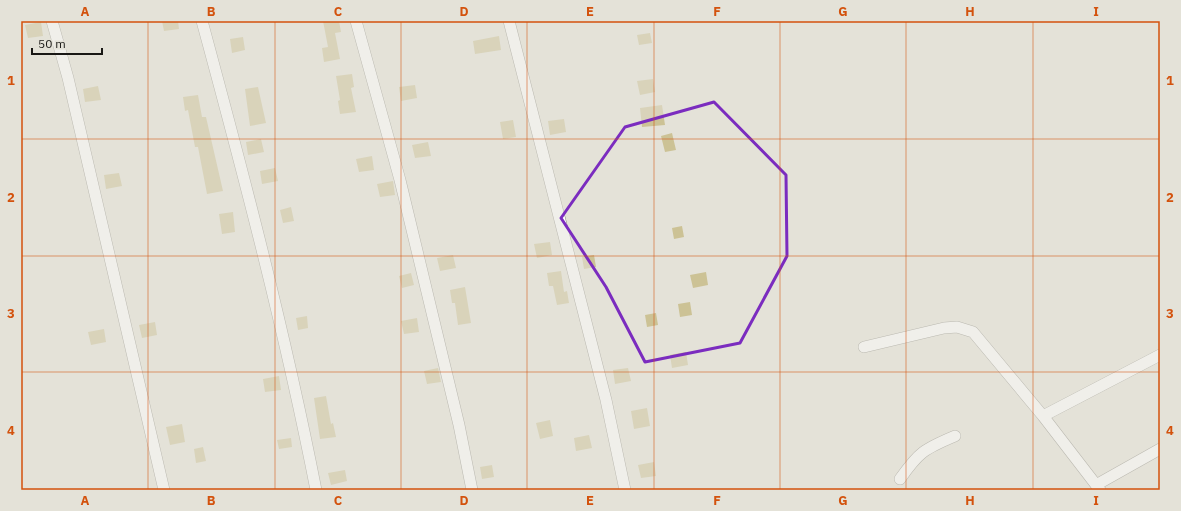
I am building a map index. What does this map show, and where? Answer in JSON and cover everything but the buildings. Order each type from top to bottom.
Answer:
[{"type":"street","points":[[52,21],[70,86],[164,490]]},
{"type":"street","points":[[202,21],[249,195],[282,329],[316,490]]},
{"type":"street","points":[[356,21],[400,180],[459,425],[472,490]]},
{"type":"street","points":[[509,21],[604,392],[625,490]]},
{"type":"street","points":[[864,347],[944,328],[966,328],[973,332],[1043,416],[1098,488],[1160,449]]},
{"type":"street","points":[[1043,416],[1160,355]]},
{"type":"street","points":[[900,479],[913,460],[927,448],[955,436]]},
{"type":"highlighted area","points":[[714,102],[786,175],[787,256],[740,343],[645,362],[606,287],[561,218],[625,127]]}]
